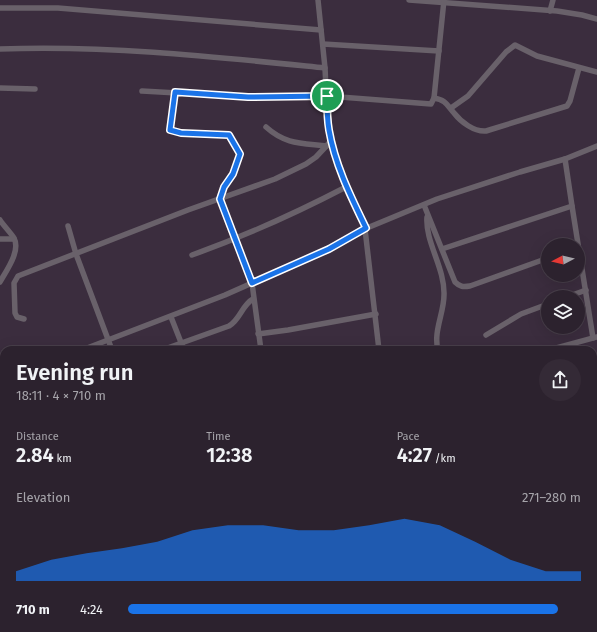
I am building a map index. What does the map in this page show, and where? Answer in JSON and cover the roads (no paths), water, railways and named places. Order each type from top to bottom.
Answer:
[{"type":"street","points":[[318,0],[325,68],[329,143],[346,187],[366,229],[379,346]]},
{"type":"street","points":[[409,0],[444,1],[550,11],[582,15],[597,19]]},
{"type":"street","points":[[550,11],[552,0]]},
{"type":"street","points":[[142,91],[248,97],[327,96],[429,104],[433,102],[434,98],[444,1]]},
{"type":"street","points":[[0,8],[58,8],[322,30]]},
{"type":"street","points":[[323,44],[439,51]]},
{"type":"street","points":[[451,108],[468,96],[506,52],[515,45],[537,56],[597,72]]},
{"type":"street","points":[[0,49],[106,50],[220,58],[325,68]]},
{"type":"street","points":[[434,98],[442,99],[451,108],[453,113],[473,129],[479,132],[486,131],[562,109],[567,106],[579,68]]},
{"type":"street","points":[[0,88],[35,88]]},
{"type":"street","points":[[175,92],[170,130],[181,133],[229,135],[240,154],[233,174],[224,187],[220,199],[252,283],[260,346]]},
{"type":"street","points":[[266,127],[283,139],[291,142],[329,143]]},
{"type":"street","points":[[24,319],[17,317],[15,314],[15,280],[18,276],[275,179],[306,164],[329,143]]},
{"type":"street","points":[[92,346],[171,317],[252,283],[329,249],[366,229],[424,205],[520,172],[565,160],[597,146]]},
{"type":"street","points":[[565,160],[577,238]]},
{"type":"street","points":[[192,255],[235,240],[346,187]]},
{"type":"street","points":[[424,205],[455,282],[459,286],[463,287],[541,260]]},
{"type":"street","points":[[442,249],[572,206]]},
{"type":"street","points":[[428,214],[427,228],[444,286],[444,296],[437,334],[438,346]]},
{"type":"street","points":[[0,220],[14,239],[14,256],[2,275],[0,282]]},
{"type":"street","points":[[68,226],[76,254],[110,346]]},
{"type":"street","points":[[0,239],[14,239]]},
{"type":"street","points":[[564,346],[595,338],[585,282]]},
{"type":"street","points":[[172,346],[229,326],[236,319],[244,306],[254,299]]},
{"type":"street","points":[[486,335],[521,314],[541,307]]},
{"type":"street","points":[[258,334],[376,314]]},
{"type":"street","points":[[171,317],[182,346]]}]
